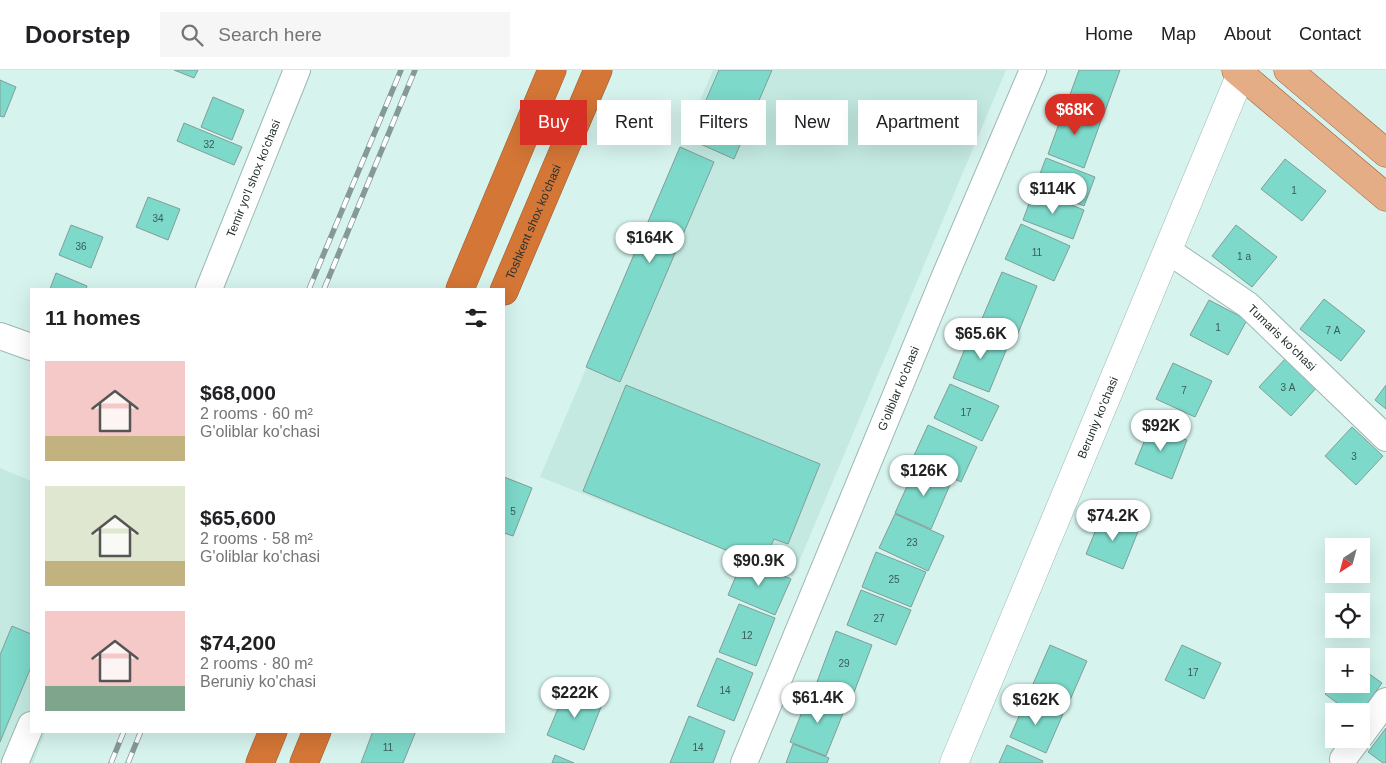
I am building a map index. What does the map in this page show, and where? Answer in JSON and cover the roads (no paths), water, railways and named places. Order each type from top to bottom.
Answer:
[{"type":"highway","points":[[460,288],[552,70]]},
{"type":"highway","name":"Toshkent shox ko'chasi","points":[[505,289],[598,70]]},
{"type":"highway","points":[[260,763],[272,733]]},
{"type":"highway","points":[[304,763],[316,733]]},
{"type":"main road","points":[[1288,70],[1386,153]]},
{"type":"main road","points":[[1238,72],[1386,197]]},
{"type":"street","name":"Temir yo'l shox ko'chasi","points":[[209,288],[297,70]]},
{"type":"street","name":"G'oliblar ko'chasi","points":[[744,763],[945,276],[1033,70]]},
{"type":"street","name":"Beruniy ko'chasi","points":[[954,763],[1168,250],[1238,72]]},
{"type":"street","name":"Tumaris ko'chasi","points":[[1168,250],[1248,305],[1386,438]]},
{"type":"street","points":[[0,336],[30,347]]},
{"type":"street","points":[[1370,723],[1386,701]]},
{"type":"street","points":[[14,763],[30,727]]},
{"type":"railway","points":[[309,288],[401,70]]},
{"type":"railway","points":[[324,288],[415,70]]},
{"type":"railway","points":[[111,763],[123,733]]},
{"type":"railway","points":[[128,763],[140,733]]}]
